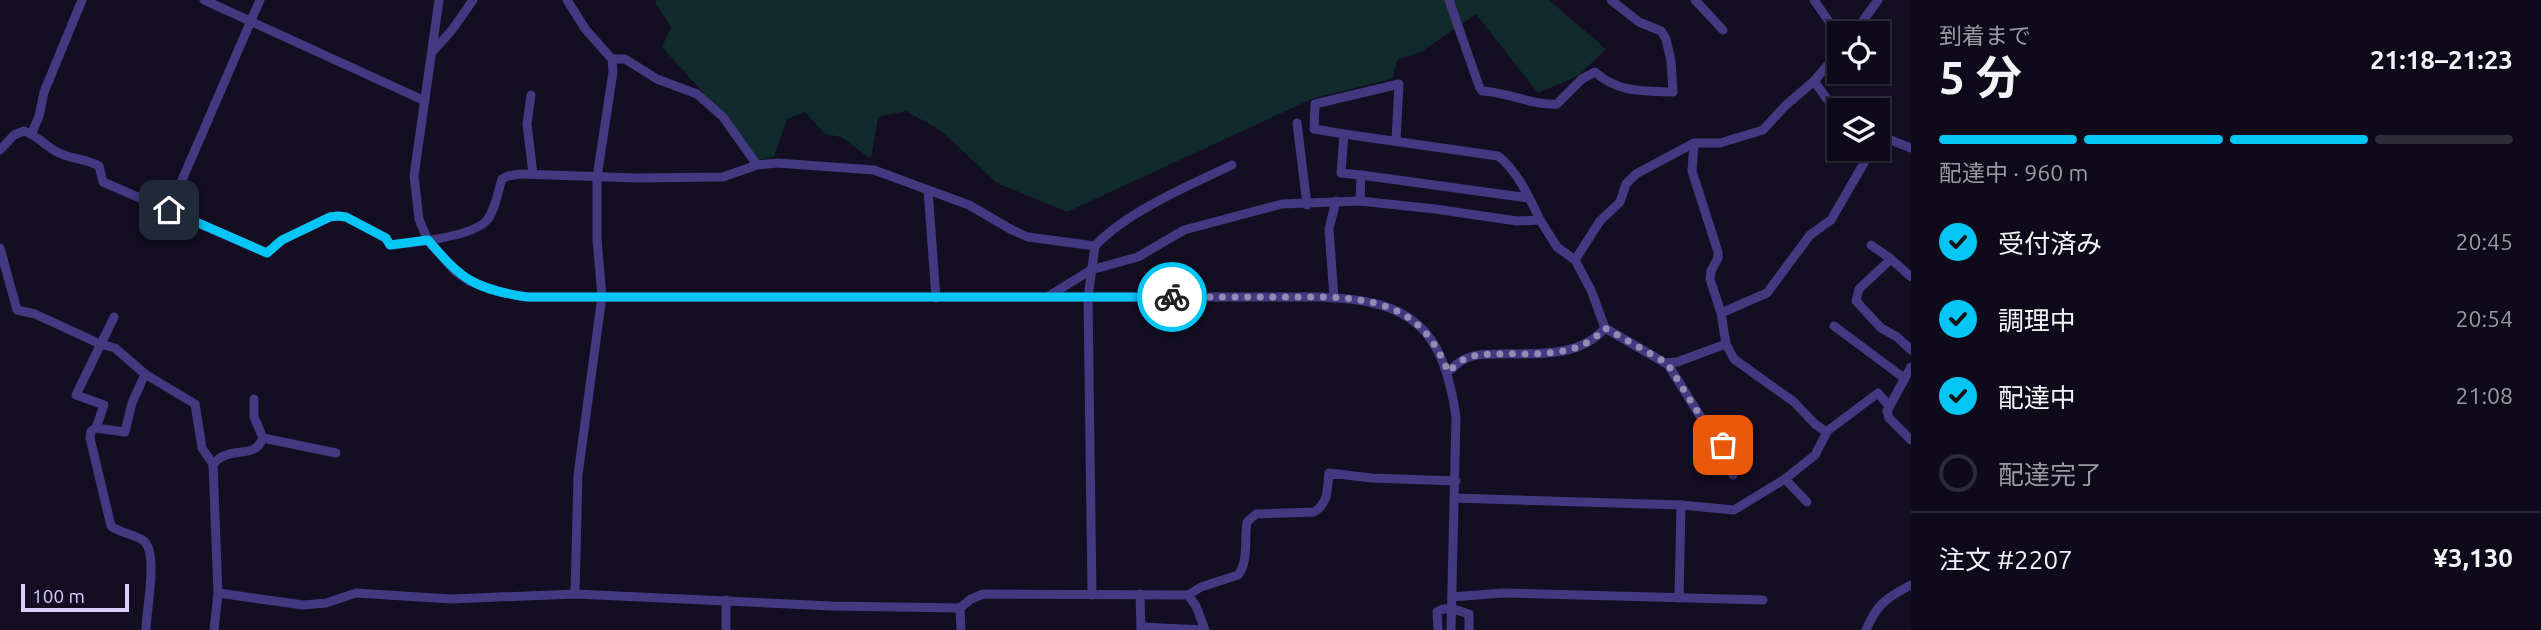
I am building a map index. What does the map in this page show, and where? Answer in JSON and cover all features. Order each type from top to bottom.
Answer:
[{"type":"street","points":[[32,133],[44,92],[82,0]]},
{"type":"street","points":[[204,0],[425,101]]},
{"type":"street","points":[[169,210],[260,0]]},
{"type":"street","points":[[439,0],[414,176],[419,219],[428,240],[455,271],[484,288],[527,297],[1334,298],[1362,299],[1407,316],[1434,343],[1448,372],[1456,417],[1451,630]]},
{"type":"street","points":[[432,52],[473,0]]},
{"type":"street","points":[[567,0],[586,30],[612,59],[613,72],[597,177],[597,240],[602,296],[578,475],[575,594]]},
{"type":"street","points":[[1450,0],[1482,91],[1498,92],[1545,105],[1557,104],[1583,79],[1595,72],[1602,78],[1632,91],[1673,92],[1671,61],[1666,39],[1661,31],[1639,22],[1611,0]]},
{"type":"street","points":[[1695,0],[1723,30]]},
{"type":"street","points":[[1814,0],[1829,21]]},
{"type":"street","points":[[1863,21],[1878,0]]},
{"type":"street","points":[[612,59],[625,59],[656,79],[697,94],[723,117],[757,165]]},
{"type":"street","points":[[1575,260],[1600,222],[1620,202],[1626,184],[1636,174],[1694,143],[1720,142],[1746,137],[1763,130],[1827,66]]},
{"type":"street","points":[[1814,81],[1827,98]]},
{"type":"street","points":[[1396,140],[1399,84],[1315,104],[1314,129],[1498,156],[1504,161],[1557,247],[1575,260],[1591,290],[1605,328],[1667,363],[1702,419],[1723,445],[1733,475]]},
{"type":"street","points":[[531,95],[527,124],[533,174]]},
{"type":"street","points":[[1297,123],[1307,205]]},
{"type":"street","points":[[0,150],[15,135],[24,131],[32,133],[68,157],[88,160],[99,166],[103,182],[267,253],[282,240],[330,217],[338,216],[346,217],[386,238],[390,245],[428,240],[472,229],[485,223],[490,216],[502,179],[508,176],[533,174],[723,177],[757,165],[777,163],[874,170],[970,205],[1028,237],[1095,246]]},
{"type":"street","points":[[1344,134],[1341,173],[1529,198]]},
{"type":"street","points":[[1890,140],[1911,148]]},
{"type":"street","points":[[1694,143],[1692,171],[1718,252],[1710,279],[1721,313],[1726,344],[1734,359],[1794,402],[1815,425],[1826,432],[1828,430]]},
{"type":"street","points":[[1721,313],[1767,293],[1810,234],[1831,220],[1865,161]]},
{"type":"street","points":[[1092,595],[1088,297],[1095,246],[1107,233],[1156,203],[1231,165]]},
{"type":"street","points":[[1360,201],[1362,175]]},
{"type":"street","points":[[928,190],[936,298]]},
{"type":"street","points":[[1334,298],[1329,229],[1336,201]]},
{"type":"street","points":[[1047,298],[1091,270],[1138,257],[1184,230],[1282,204],[1360,201],[1435,209],[1491,219],[1540,220]]},
{"type":"street","points":[[1871,245],[1911,276]]},
{"type":"street","points":[[0,248],[18,310],[34,314],[100,344],[115,348],[145,374],[195,404],[202,448],[213,464],[219,593],[214,630]]},
{"type":"street","points":[[1891,259],[1859,289],[1856,301],[1881,328],[1897,337],[1911,350]]},
{"type":"street","points":[[114,317],[76,395],[104,405],[90,438],[111,526],[119,533],[142,539],[149,549],[151,594],[146,630]]},
{"type":"street","points":[[1834,326],[1904,378]]},
{"type":"street","points":[[1448,372],[1464,359],[1480,355],[1559,352],[1581,347],[1595,340],[1605,328]]},
{"type":"street","points":[[1667,363],[1677,362],[1726,344]]},
{"type":"street","points":[[1888,406],[1911,367]]},
{"type":"street","points":[[96,428],[125,432],[132,403],[145,374]]},
{"type":"street","points":[[1455,498],[1681,505],[1734,510],[1784,479],[1815,455],[1828,430],[1878,393],[1888,406],[1889,418],[1911,440]]},
{"type":"street","points":[[254,400],[254,417],[264,438]]},
{"type":"street","points":[[213,464],[220,456],[229,452],[253,450],[260,446],[264,438]]},
{"type":"street","points":[[264,438],[336,453]]},
{"type":"street","points":[[219,593],[303,605],[326,603],[356,593],[451,599],[575,594],[960,608],[983,594],[1188,595],[1242,571],[1245,564],[1244,540],[1250,517],[1256,514],[1314,512],[1321,507],[1325,503],[1329,473],[1371,478],[1456,481]]},
{"type":"street","points":[[1784,479],[1807,502]]},
{"type":"street","points":[[1679,598],[1681,505]]},
{"type":"street","points":[[1866,630],[1872,614],[1882,601],[1911,585]]},
{"type":"street","points":[[1452,597],[1503,593],[1763,600]]},
{"type":"street","points":[[1140,594],[1141,628],[1204,630],[1188,595]]},
{"type":"street","points":[[726,600],[726,630]]},
{"type":"street","points":[[960,608],[961,630]]},
{"type":"street","points":[[1438,630],[1437,612],[1451,608],[1469,614],[1469,630]]},
{"type":"green space","points":[[656,0],[1549,0],[1606,49],[1578,76],[1538,93],[1476,14],[1421,52],[1397,60],[1392,79],[1314,98],[1067,212],[997,183],[940,130],[906,111],[878,117],[871,159],[841,137],[825,134],[805,112],[787,119],[774,157],[759,160],[727,119],[662,47],[671,27]]},
{"type":"way so far","points":[[1172,297],[1362,299],[1407,316],[1434,343],[1448,372],[1464,359],[1480,355],[1559,352],[1581,347],[1595,340],[1605,328],[1667,363],[1691,403],[1723,445]]},
{"type":"route","points":[[169,210],[267,253],[282,240],[330,217],[346,217],[386,238],[390,245],[428,240],[455,271],[469,281],[484,288],[527,297],[1172,297]]}]
